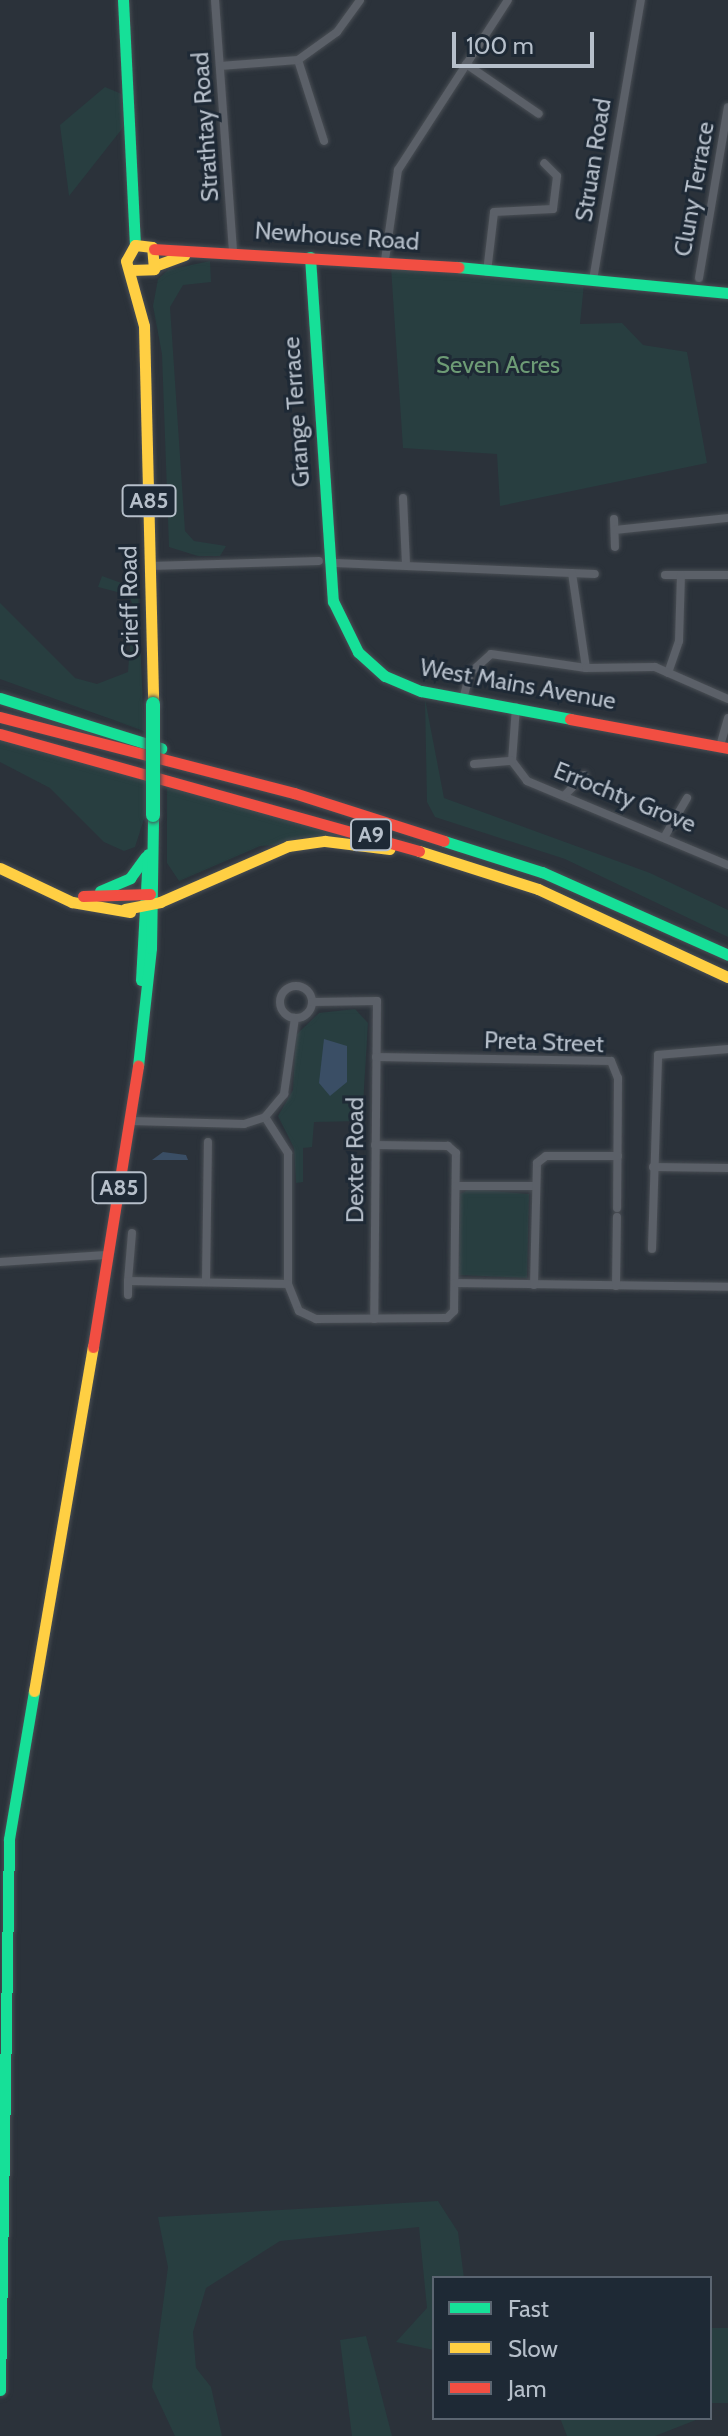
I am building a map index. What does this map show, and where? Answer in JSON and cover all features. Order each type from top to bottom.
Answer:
[{"type":"main road","points":[[123,0],[138,218],[154,268],[131,270],[126,256],[146,246]]},
{"type":"main road","name":"Newhouse Road","points":[[146,246],[184,254],[233,252],[385,260],[728,293]]},
{"type":"main road","name":"Newhouse Road","points":[[154,268],[184,254]]},
{"type":"main road","name":"Grange Terrace","points":[[310,257],[326,531],[335,563]]},
{"type":"main road","name":"Crieff Road","points":[[142,298],[154,268]]},
{"type":"main road","name":"Crieff Road","points":[[131,270],[142,298],[150,566],[153,815],[147,899]]},
{"type":"main road","name":"West Mains Avenue","points":[[335,563],[337,614],[370,666],[408,687],[724,747]]},
{"type":"main road","name":"A9","points":[[0,698],[542,872],[728,955]]},
{"type":"main road","name":"A9","points":[[0,717],[294,793]]},
{"type":"main road","name":"A9","points":[[0,734],[437,857],[538,889],[728,977]]},
{"type":"main road","name":"A9","points":[[147,899],[252,856],[303,843],[437,857]]},
{"type":"main road","name":"A85","points":[[80,896],[130,878],[150,846]]},
{"type":"main road","points":[[0,868],[72,902],[125,909],[147,899]]},
{"type":"main road","points":[[47,889],[80,896],[147,899]]},
{"type":"main road","name":"A85","points":[[143,1015],[139,931],[147,899]]},
{"type":"main road","name":"A85","points":[[0,2390],[9,1839],[131,1121],[143,1015],[147,899]]},
{"type":"main road","points":[[125,909],[139,931]]},
{"type":"street","name":"Strathtay Road","points":[[215,0],[233,252]]},
{"type":"street","points":[[220,66],[298,60],[337,32],[358,3],[347,0]]},
{"type":"street","points":[[385,260],[398,170],[508,0]]},
{"type":"street","name":"Struan Road","points":[[593,280],[641,0]]},
{"type":"street","points":[[298,60],[324,141]]},
{"type":"street","points":[[466,64],[539,114]]},
{"type":"street","name":"Cluny Terrace","points":[[699,278],[728,107]]},
{"type":"street","points":[[487,272],[494,212],[553,209],[557,176],[544,163]]},
{"type":"street","points":[[403,498],[406,565]]},
{"type":"street","points":[[615,530],[728,518]]},
{"type":"street","points":[[614,519],[615,547]]},
{"type":"street","points":[[150,566],[319,561]]},
{"type":"street","points":[[335,563],[595,574]]},
{"type":"street","points":[[572,573],[586,668]]},
{"type":"street","points":[[665,575],[728,575]]},
{"type":"street","points":[[668,673],[679,641],[681,575]]},
{"type":"street","points":[[463,699],[470,673],[491,654],[586,668],[644,665],[728,699]]},
{"type":"street","points":[[474,764],[512,761],[516,707]]},
{"type":"street","points":[[724,747],[728,718]]},
{"type":"street","name":"Errochty Grove","points":[[512,761],[527,781],[665,836],[728,865]]},
{"type":"street","points":[[564,796],[584,775]]},
{"type":"street","points":[[665,836],[687,798]]},
{"type":"street","points":[[131,1121],[244,1124],[265,1117],[284,1094],[295,1018],[312,1002],[303,987],[284,990],[282,1010],[295,1018]]},
{"type":"street","name":"Dexter Road","points":[[312,1002],[377,1001],[374,1319]]},
{"type":"street","points":[[652,1249],[658,1055],[728,1049]]},
{"type":"street","name":"Preta Street","points":[[376,1057],[611,1061],[618,1077],[616,1286]]},
{"type":"street","points":[[265,1117],[288,1153],[288,1284],[299,1311],[316,1319],[447,1318],[455,1283],[456,1153],[448,1146],[375,1145]]},
{"type":"street","points":[[206,1282],[208,1142]]},
{"type":"street","points":[[534,1285],[537,1163],[546,1156],[618,1156]]},
{"type":"street","points":[[653,1167],[728,1168]]},
{"type":"street","points":[[456,1186],[536,1186]]},
{"type":"street","points":[[128,1295],[132,1233]]},
{"type":"street","points":[[0,1262],[106,1255]]},
{"type":"street","points":[[128,1281],[288,1284]]},
{"type":"street","points":[[455,1283],[728,1287]]},
{"type":"green space","points":[[105,87],[124,95],[125,125],[69,196],[60,125]]},
{"type":"green space","points":[[210,261],[211,282],[183,285],[170,307],[185,531],[194,541],[226,546],[220,556],[198,556],[169,547],[162,354],[153,306],[158,279],[168,270]]},
{"type":"green space","name":"Seven Acres","points":[[391,267],[584,284],[580,324],[622,323],[643,345],[687,352],[707,463],[500,506],[497,454],[403,448]]},
{"type":"green space","points":[[102,576],[138,589],[144,731],[0,679],[0,603],[75,678],[97,684],[128,672],[133,606],[129,595],[98,587]]},
{"type":"green space","points":[[425,699],[444,798],[650,873],[728,910],[728,937],[565,859],[435,817],[427,802]]},
{"type":"green space","points":[[0,738],[145,775],[145,816],[135,847],[124,851],[104,842],[50,788],[0,762]]},
{"type":"green space","points":[[167,778],[379,839],[260,846],[179,881],[167,863]]},
{"type":"green space","points":[[355,1009],[368,1023],[362,1121],[314,1122],[312,1147],[303,1148],[303,1182],[296,1183],[294,1148],[278,1116],[293,1090],[296,1035],[319,1013]]},
{"type":"green space","points":[[470,1189],[529,1194],[527,1278],[459,1275],[460,1194]]},
{"type":"green space","points":[[438,2201],[458,2232],[464,2276],[432,2276],[432,2350],[396,2342],[427,2308],[419,2227],[280,2241],[206,2288],[193,2332],[196,2368],[211,2387],[222,2436],[175,2436],[152,2387],[168,2267],[158,2217]]},
{"type":"green space","points":[[712,2328],[728,2328],[728,2403],[712,2403]]},
{"type":"green space","points":[[366,2336],[392,2436],[352,2436],[340,2340]]},
{"type":"green space","points":[[561,2420],[696,2420],[655,2436],[567,2436]]},
{"type":"water","points":[[324,1039],[347,1046],[347,1082],[330,1096],[319,1083]]},
{"type":"water","points":[[163,1152],[186,1155],[188,1160],[152,1160]]},
{"type":"traffic: fast","points":[[123,0],[135,245]]},
{"type":"traffic: fast","points":[[310,257],[333,601],[358,652],[385,676],[421,691],[570,719]]},
{"type":"traffic: fast","points":[[458,267],[728,293]]},
{"type":"traffic: fast","points":[[0,698],[161,748]]},
{"type":"traffic: fast","points":[[153,704],[153,815]]},
{"type":"traffic: fast","points":[[138,1066],[151,948],[153,815]]},
{"type":"traffic: fast","points":[[444,841],[542,872],[728,955]]},
{"type":"traffic: fast","points":[[141,980],[148,854]]},
{"type":"traffic: fast","points":[[100,891],[130,878],[145,857]]},
{"type":"traffic: fast","points":[[0,2390],[9,1839],[34,1691]]},
{"type":"traffic: slow","points":[[131,270],[154,269],[152,247],[135,245],[126,261],[144,326],[153,704]]},
{"type":"traffic: slow","points":[[157,265],[184,255]]},
{"type":"traffic: slow","points":[[125,909],[160,902],[288,846],[325,841],[390,849]]},
{"type":"traffic: slow","points":[[419,851],[538,889],[728,977]]},
{"type":"traffic: slow","points":[[0,868],[72,902],[130,912]]},
{"type":"traffic: slow","points":[[34,1691],[93,1347]]},
{"type":"traffic: jam","points":[[154,249],[458,267]]},
{"type":"traffic: jam","points":[[0,717],[294,793],[444,841]]},
{"type":"traffic: jam","points":[[570,719],[728,748]]},
{"type":"traffic: jam","points":[[0,734],[419,851]]},
{"type":"traffic: jam","points":[[83,896],[150,894]]},
{"type":"traffic: jam","points":[[93,1347],[138,1066]]}]
